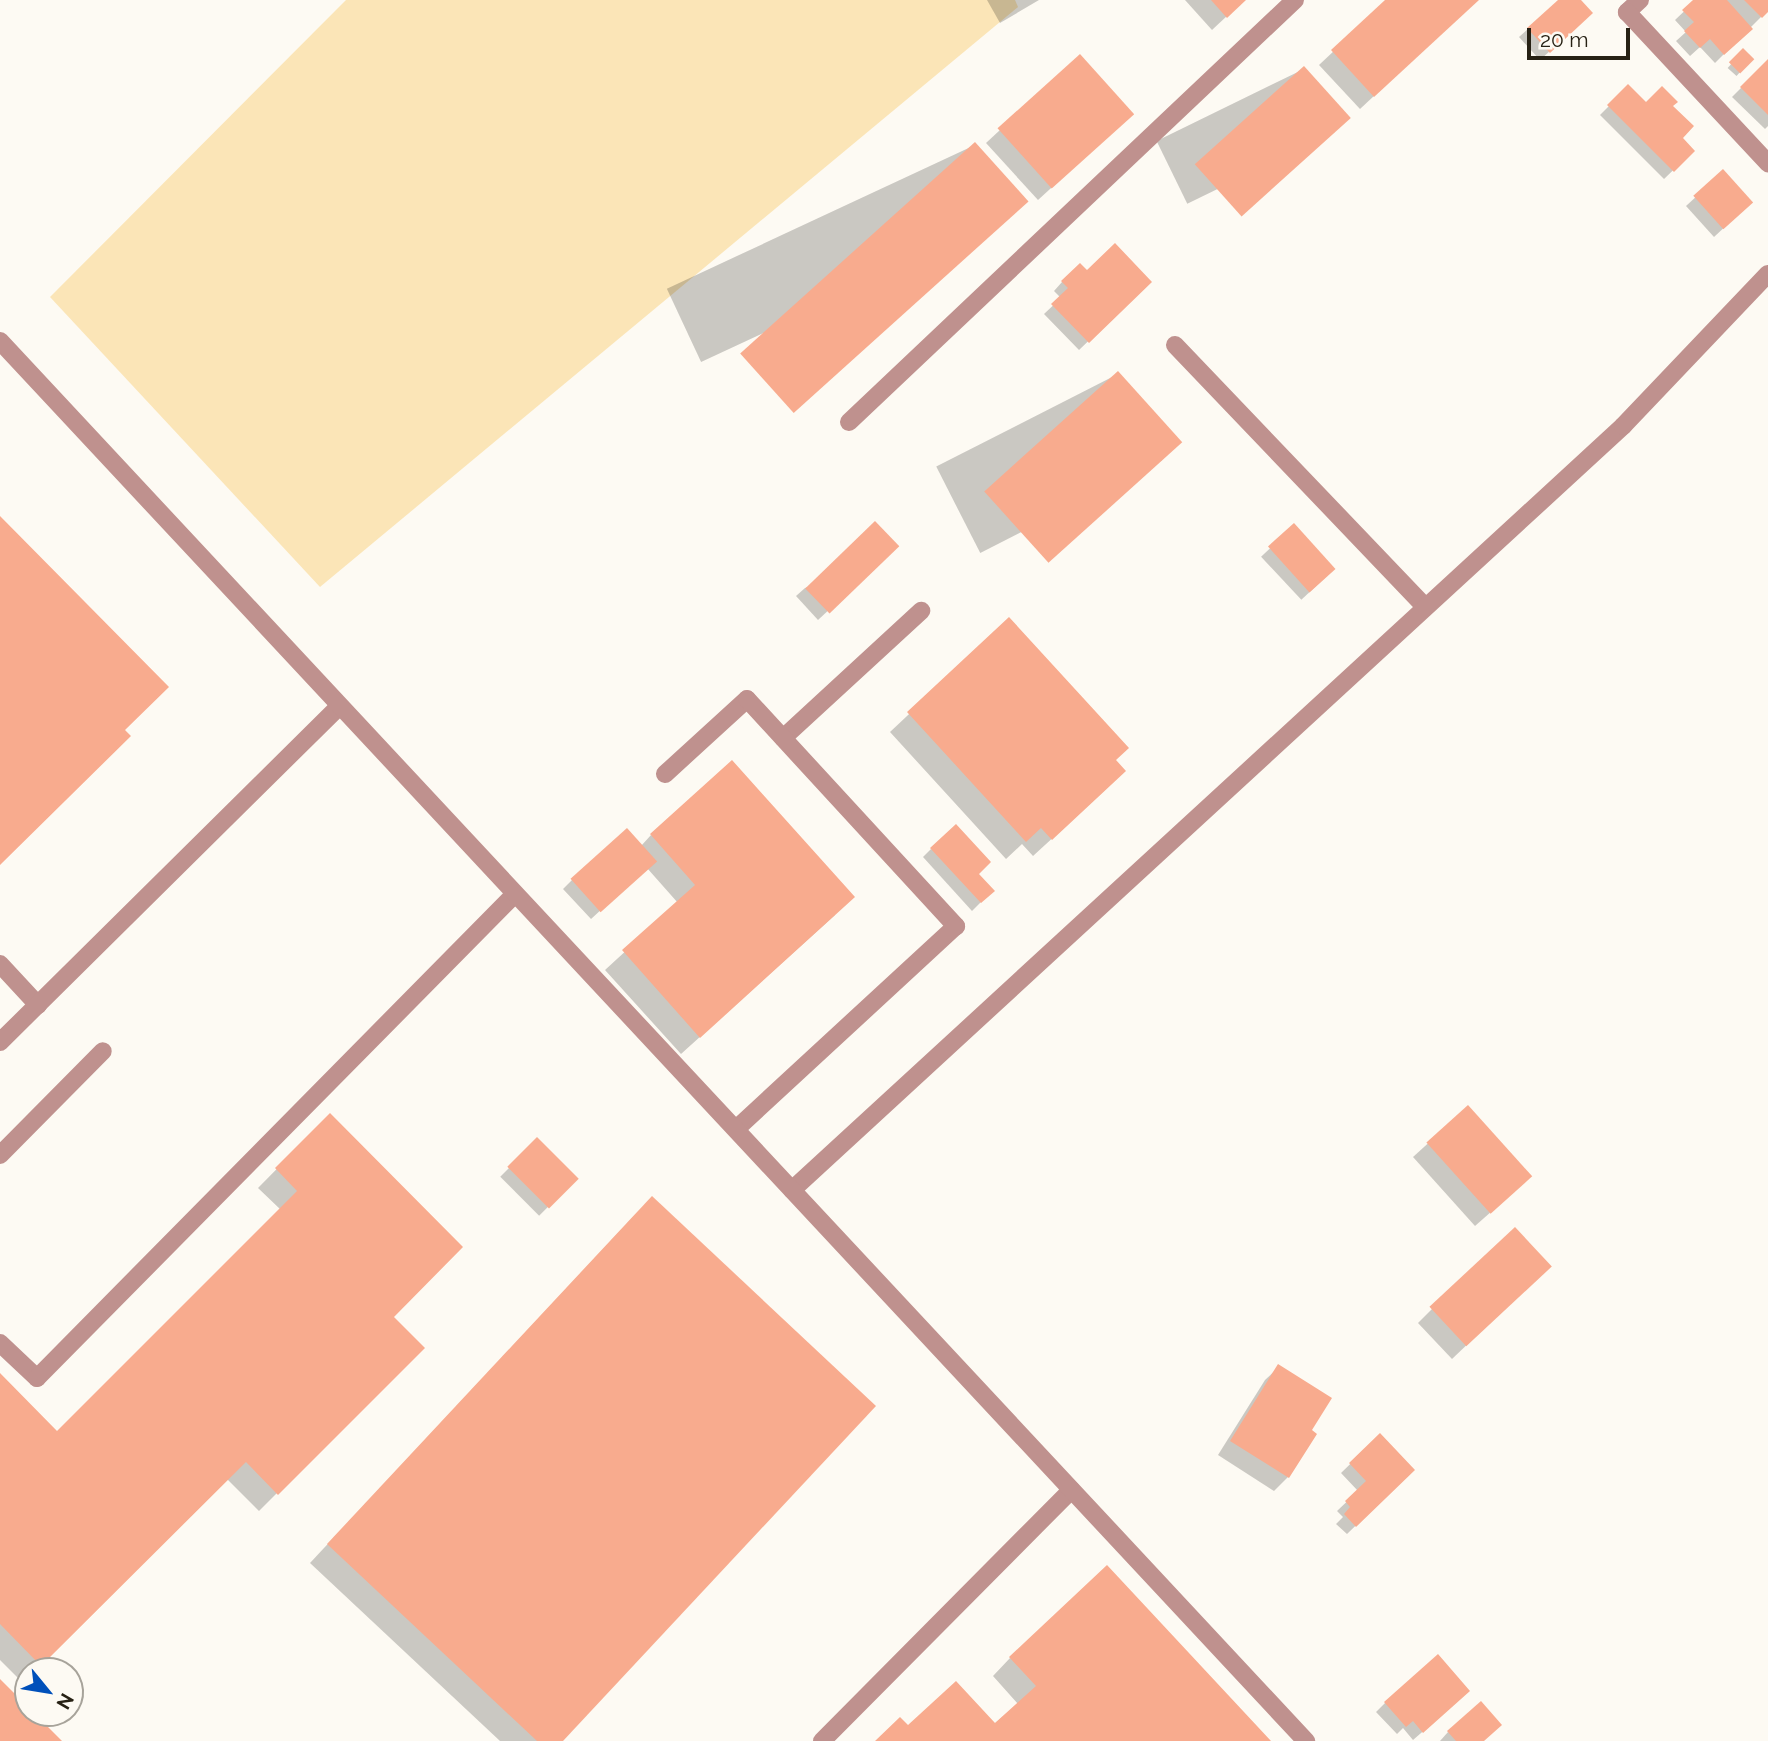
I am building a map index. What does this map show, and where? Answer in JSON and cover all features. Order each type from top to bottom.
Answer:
[{"type":"street","points":[[849,422],[1295,0]]},
{"type":"street","points":[[1640,0],[1627,12],[1768,163]]},
{"type":"street","points":[[792,1190],[1623,426],[1768,274]]},
{"type":"street","points":[[0,341],[514,895],[1307,1741]]},
{"type":"street","points":[[1175,345],[1425,607]]},
{"type":"street","points":[[783,738],[921,611]]},
{"type":"street","points":[[665,774],[747,699],[956,926],[736,1129]]},
{"type":"street","points":[[0,1042],[340,707]]},
{"type":"street","points":[[0,1343],[37,1378],[514,895]]},
{"type":"street","points":[[0,964],[38,1005]]},
{"type":"street","points":[[0,1154],[103,1051]]},
{"type":"street","points":[[822,1741],[1071,1490]]},
{"type":"shaded area","points":[[346,0],[1015,0],[1018,7],[320,587],[50,297]]},
{"type":"building","points":[[1211,0],[1246,0],[1227,18]]},
{"type":"building","points":[[1385,0],[1479,0],[1374,97],[1331,50]]},
{"type":"building","points":[[1558,0],[1581,0],[1593,13],[1550,53],[1527,28]]},
{"type":"building","points":[[1693,0],[1727,0],[1753,29],[1724,55],[1710,39],[1700,48],[1684,31],[1694,22],[1682,10]]},
{"type":"building","points":[[1744,0],[1768,0],[1768,12],[1762,18]]},
{"type":"building","points":[[1743,48],[1754,59],[1740,73],[1729,62]]},
{"type":"building","points":[[1080,54],[1134,114],[1052,188],[998,128]]},
{"type":"building","points":[[1768,59],[1768,115],[1740,87]]},
{"type":"building","points":[[1304,66],[1351,118],[1242,216],[1195,164]]},
{"type":"building","points":[[1628,84],[1646,102],[1662,86],[1678,102],[1673,106],[1694,126],[1683,138],[1695,151],[1674,172],[1607,105]]},
{"type":"building","points":[[975,142],[1029,201],[794,413],[740,353]]},
{"type":"building","points":[[1723,169],[1753,202],[1723,229],[1693,196]]},
{"type":"building","points":[[1115,243],[1152,282],[1089,343],[1051,304],[1068,288],[1061,281],[1080,263],[1087,270]]},
{"type":"building","points":[[1118,371],[1182,442],[1048,563],[984,491]]},
{"type":"building","points":[[0,516],[169,687],[125,730],[131,736],[0,865]]},
{"type":"building","points":[[875,521],[899,546],[830,614],[805,588]]},
{"type":"building","points":[[1294,523],[1335,569],[1309,592],[1268,546]]},
{"type":"building","points":[[1009,617],[1129,748],[1116,760],[1126,771],[1052,840],[1041,828],[1026,842],[907,712]]},
{"type":"building","points":[[732,760],[855,897],[700,1038],[622,950],[695,885],[650,834]]},
{"type":"building","points":[[956,824],[991,862],[979,874],[995,891],[981,903],[930,848]]},
{"type":"building","points":[[627,828],[657,861],[601,912],[571,879]]},
{"type":"building","points":[[1468,1105],[1532,1176],[1491,1214],[1426,1142]]},
{"type":"building","points":[[330,1113],[463,1247],[394,1317],[425,1348],[278,1495],[246,1462],[50,1657],[32,1657],[0,1624],[0,1373],[57,1431],[297,1191],[275,1168]]},
{"type":"building","points":[[537,1137],[579,1179],[549,1208],[507,1167]]},
{"type":"building","points":[[652,1196],[876,1406],[563,1741],[537,1741],[327,1544]]},
{"type":"building","points":[[1515,1227],[1552,1266],[1466,1346],[1429,1307]]},
{"type":"building","points":[[1278,1364],[1332,1398],[1312,1430],[1317,1434],[1289,1478],[1230,1441]]},
{"type":"building","points":[[1380,1433],[1415,1470],[1356,1527],[1344,1514],[1350,1507],[1345,1501],[1366,1481],[1349,1463]]},
{"type":"building","points":[[1107,1565],[1271,1741],[875,1741],[900,1717],[908,1725],[956,1681],[995,1723],[1036,1686],[1009,1657]]},
{"type":"building","points":[[1438,1654],[1470,1691],[1423,1733],[1413,1721],[1406,1727],[1384,1702]]},
{"type":"building","points":[[0,1679],[14,1693],[14,1727],[48,1727],[62,1741],[0,1741]]},
{"type":"building","points":[[1481,1701],[1502,1725],[1484,1741],[1456,1741],[1447,1731]]}]
